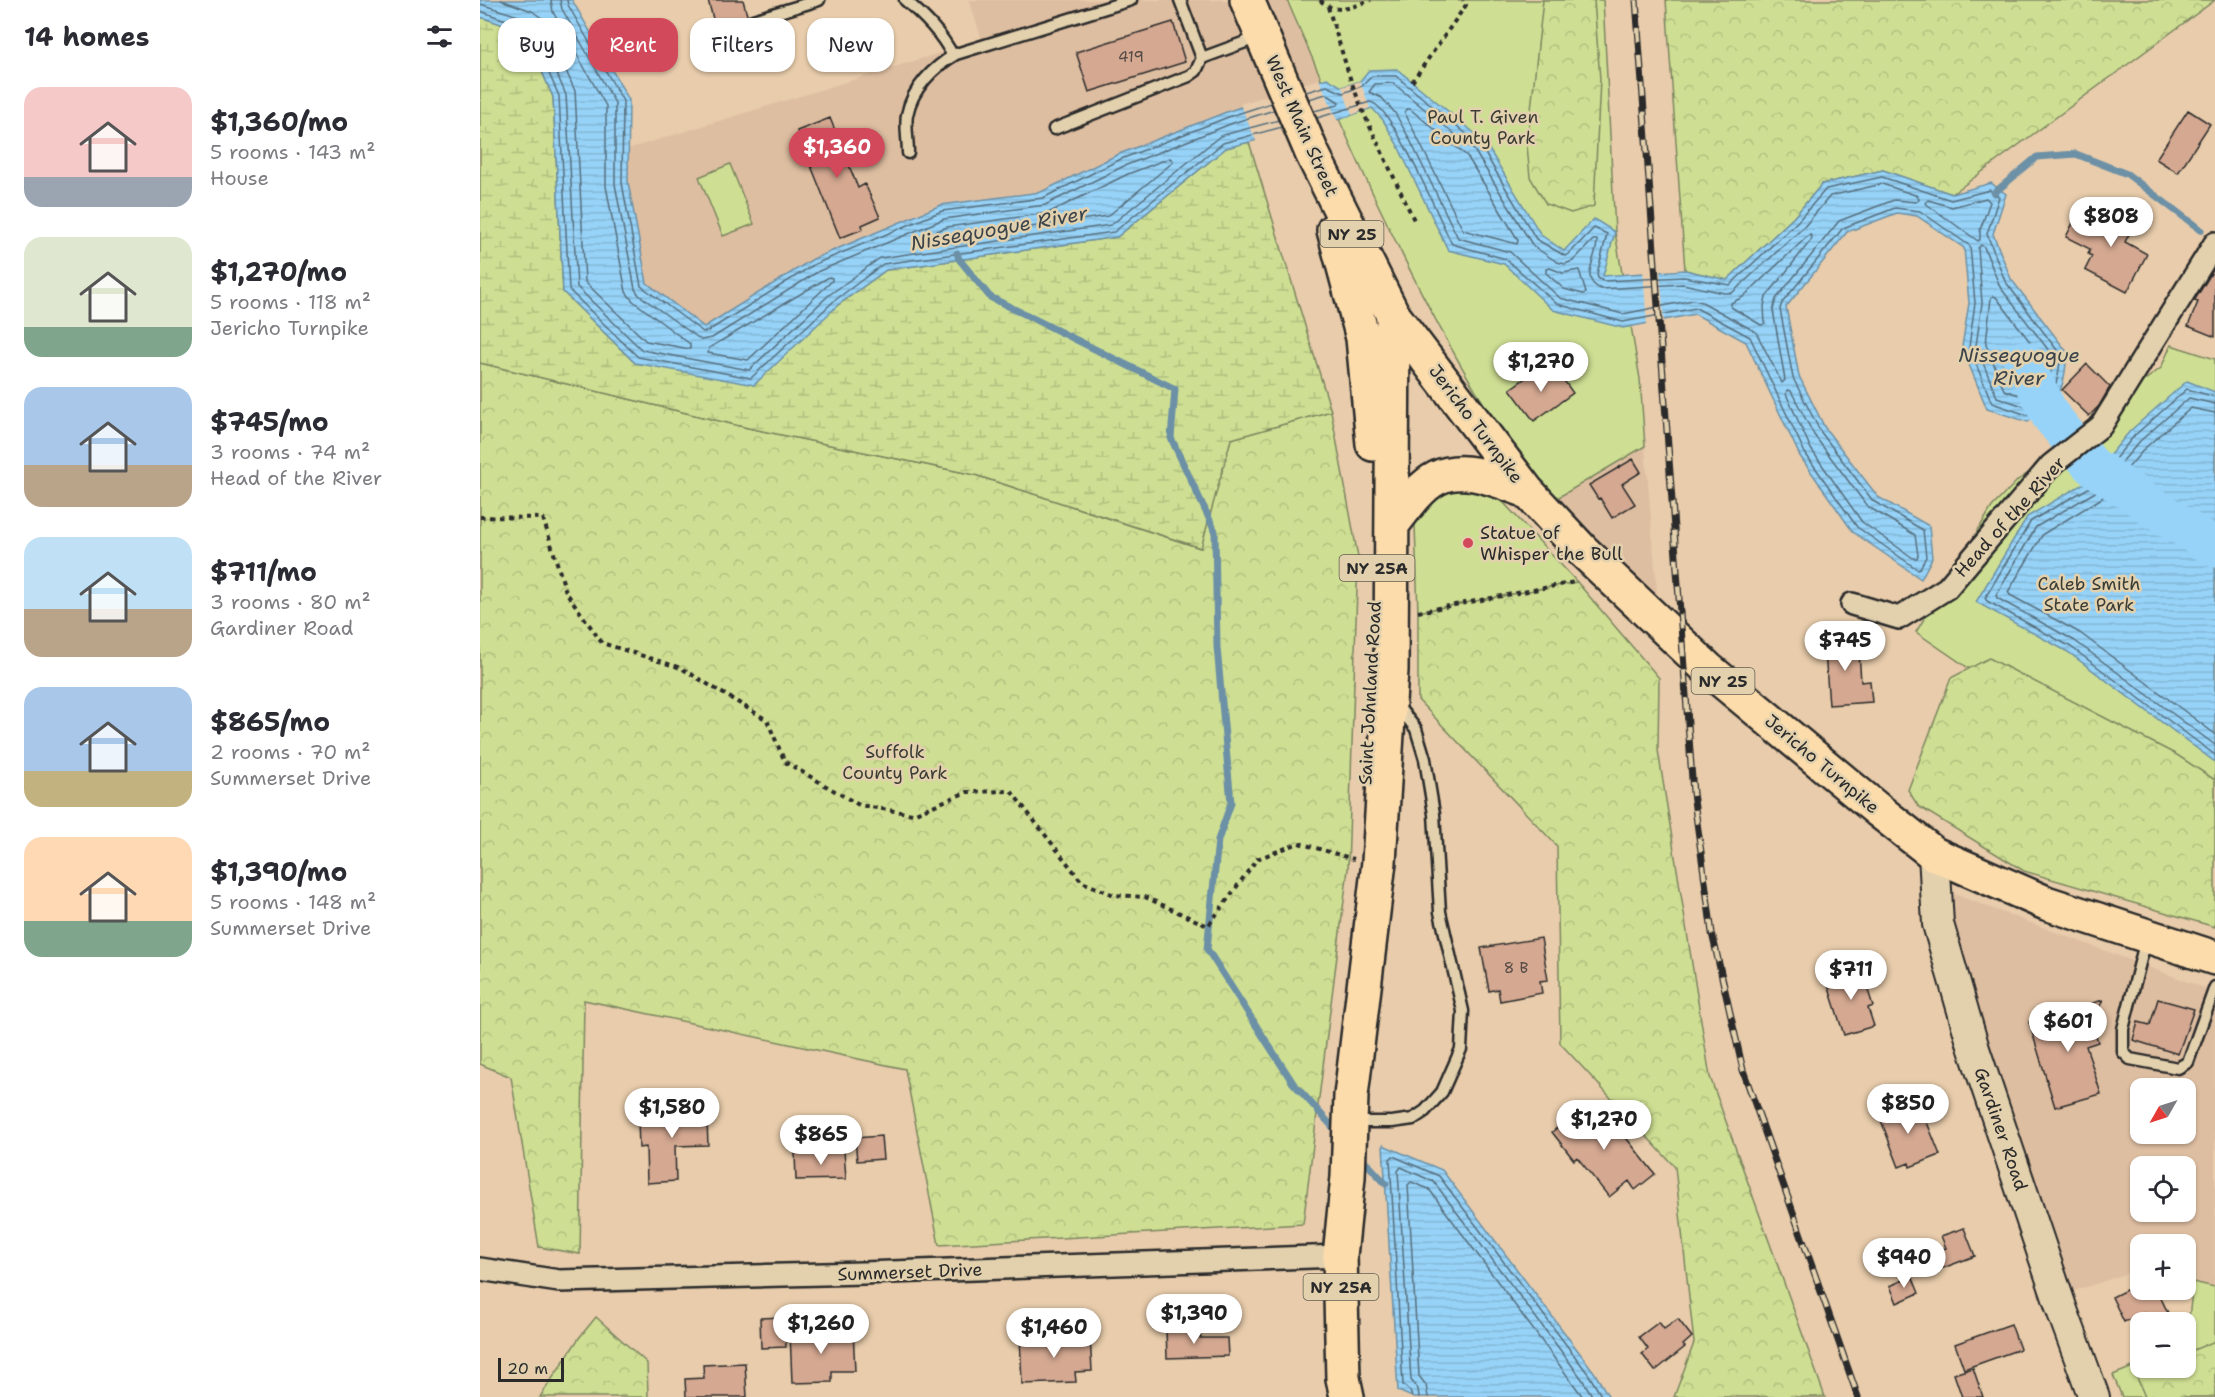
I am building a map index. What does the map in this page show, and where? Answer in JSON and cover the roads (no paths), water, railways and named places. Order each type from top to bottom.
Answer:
[{"type":"main road","name":"West Main Street","points":[[1246,0],[1312,153],[1393,315]]},
{"type":"main road","name":"Saint Johnland Road","points":[[1312,153],[1363,338],[1378,492],[1362,900],[1364,990]]},
{"type":"main road","name":"Saint Johnland Road","points":[[1347,1397],[1343,1378],[1340,1256],[1348,1178],[1351,1109],[1379,862],[1390,696],[1393,315]]},
{"type":"main road","name":"Jericho Turnpike","points":[[1393,315],[1527,491],[1582,550],[1708,669],[1789,738],[1934,854],[2046,903],[2215,958]]},
{"type":"main road","points":[[1371,417],[1379,398],[1392,387],[1413,380],[1425,380],[1450,390]]},
{"type":"main road","points":[[1392,525],[1425,488],[1437,478],[1448,475],[1462,473],[1486,477],[1527,491]]},
{"type":"main road","name":"Gardiner Road","points":[[1934,854],[1938,924],[1974,1048],[2062,1310],[2094,1397]]},
{"type":"street","name":"Head of the River","points":[[1852,604],[1899,618],[1947,588],[2051,465],[2101,426],[2215,243]]},
{"type":"street","name":"Summerset Drive","points":[[480,1269],[559,1281],[1340,1256]]},
{"type":"lane","points":[[760,18],[819,0]]},
{"type":"lane","points":[[905,0],[933,24],[953,56]]},
{"type":"lane","points":[[909,153],[906,116],[915,89],[946,60],[1131,0]]},
{"type":"lane","points":[[1054,129],[1189,76],[1196,71],[1202,58],[1180,0]]},
{"type":"lane","points":[[1202,58],[1267,46]]},
{"type":"lane","points":[[1351,1109],[1392,1122],[1413,1119],[1425,1111],[1442,1092],[1461,1049],[1463,1011],[1440,912],[1434,814],[1425,759],[1416,729],[1390,696]]},
{"type":"lane","points":[[2147,936],[2122,1029],[2122,1052],[2130,1059],[2178,1068],[2188,1062],[2215,987]]},
{"type":"water","name":"Nissequogue River","points":[[480,0],[572,0],[588,28],[588,72],[613,72],[629,100],[628,182],[647,283],[704,327],[813,259],[941,205],[1041,192],[1119,154],[1229,111],[1327,78],[1342,87],[1360,81],[1369,70],[1397,69],[1484,141],[1541,235],[1564,251],[1594,219],[1615,232],[1603,276],[1685,270],[1727,280],[1794,217],[1822,184],[1883,170],[1952,194],[1991,183],[2006,194],[1993,234],[2011,279],[2067,352],[2062,385],[2048,407],[2028,422],[1987,409],[1962,347],[1969,303],[1964,248],[1917,216],[1897,213],[1847,232],[1786,307],[1799,376],[1825,428],[1878,497],[1929,526],[1932,558],[1921,579],[1853,532],[1800,456],[1746,342],[1695,314],[1623,328],[1553,310],[1504,264],[1448,250],[1397,144],[1383,120],[1372,108],[1344,118],[1226,148],[1117,237],[886,270],[838,305],[754,385],[635,363],[563,292],[553,97],[542,72],[576,72],[576,18],[498,18],[498,23],[480,17]]},
{"type":"water","points":[[2187,381],[2215,392],[2215,762],[2068,652],[1976,602],[2027,517],[2088,481],[2130,431]]},
{"type":"water","points":[[1383,1145],[1442,1170],[1594,1372],[1609,1397],[1412,1397],[1398,1391]]},
{"type":"waterway","points":[[1994,193],[2037,157],[2076,154],[2127,174],[2201,230]]},
{"type":"waterway","points":[[957,253],[959,259],[990,297],[1175,389],[1171,438],[1215,531],[1217,647],[1231,803],[1218,840],[1207,949],[1293,1083],[1339,1134]]},
{"type":"waterway","points":[[2023,360],[2050,415],[2092,466],[2215,548]]},
{"type":"waterway","points":[[1361,1157],[1386,1184]]},
{"type":"railway","points":[[1636,0],[1693,793],[1712,933],[1743,1070],[1858,1397]]},
{"type":"place","name":"Statue of Whisper the Bull","points":[[1468,543]]},
{"type":"park label","name":"Paul T. Given County Park","points":[[1483,127]]},
{"type":"park label","name":"Caleb Smith State Park","points":[[2089,594]]},
{"type":"park label","name":"Suffolk County Park","points":[[895,762]]}]
